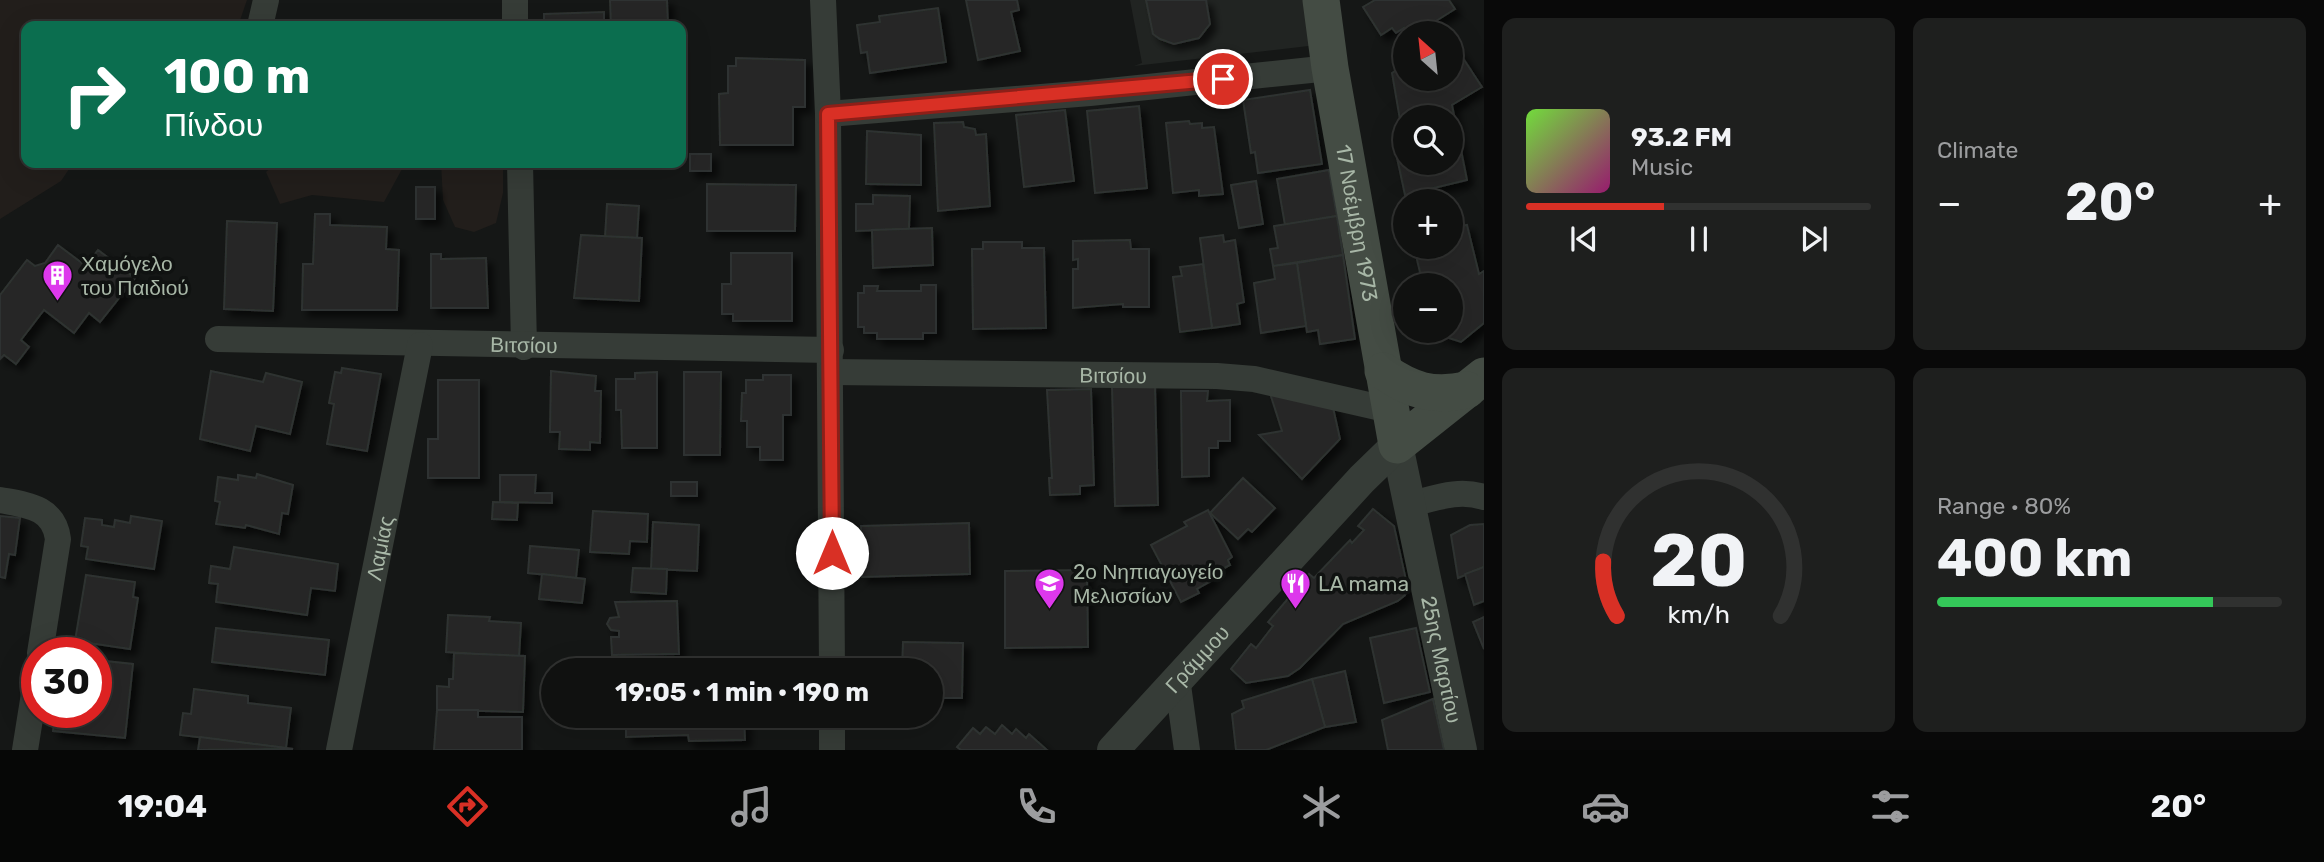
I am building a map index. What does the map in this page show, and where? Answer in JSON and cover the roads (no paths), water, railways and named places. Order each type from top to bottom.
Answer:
[{"type":"main road","name":"17 Νοέμβρη 1973","points":[[1321,0],[1330,68],[1398,445]]},
{"type":"main road","points":[[1383,371],[1421,393],[1443,395],[1475,383]]},
{"type":"main road","points":[[1398,445],[1475,383]]},
{"type":"street","points":[[261,21],[266,0]]},
{"type":"street","points":[[514,0],[515,21]]},
{"type":"street","points":[[823,0],[828,114],[832,658]]},
{"type":"street","points":[[828,114],[1090,93],[1330,68]]},
{"type":"street","points":[[520,168],[524,347]]},
{"type":"street","name":"Βιτσίου","points":[[218,339],[524,347],[1217,376],[1266,382],[1390,410]]},
{"type":"street","name":"Λαμίας","points":[[339,750],[420,345]]},
{"type":"street","name":"25ης Μαρτίου","points":[[1398,445],[1461,750]]},
{"type":"street","name":"Γράμμου","points":[[1113,750],[1362,479],[1398,445]]},
{"type":"street","points":[[1410,504],[1451,493],[1467,492],[1484,496]]},
{"type":"street","points":[[0,500],[39,507],[56,524],[58,539],[43,637]]},
{"type":"street","points":[[1177,678],[1188,750]]},
{"type":"street","points":[[25,750],[29,728]]},
{"type":"street","points":[[832,728],[832,750]]},
{"type":"place","name":"Χαμόγελο του Παιδιού","points":[[58,302]]},
{"type":"place","name":"2ο Νηπιαγωγείο Μελισσίων","points":[[1050,610]]},
{"type":"place","name":"LA mama","points":[[1295,610]]}]
